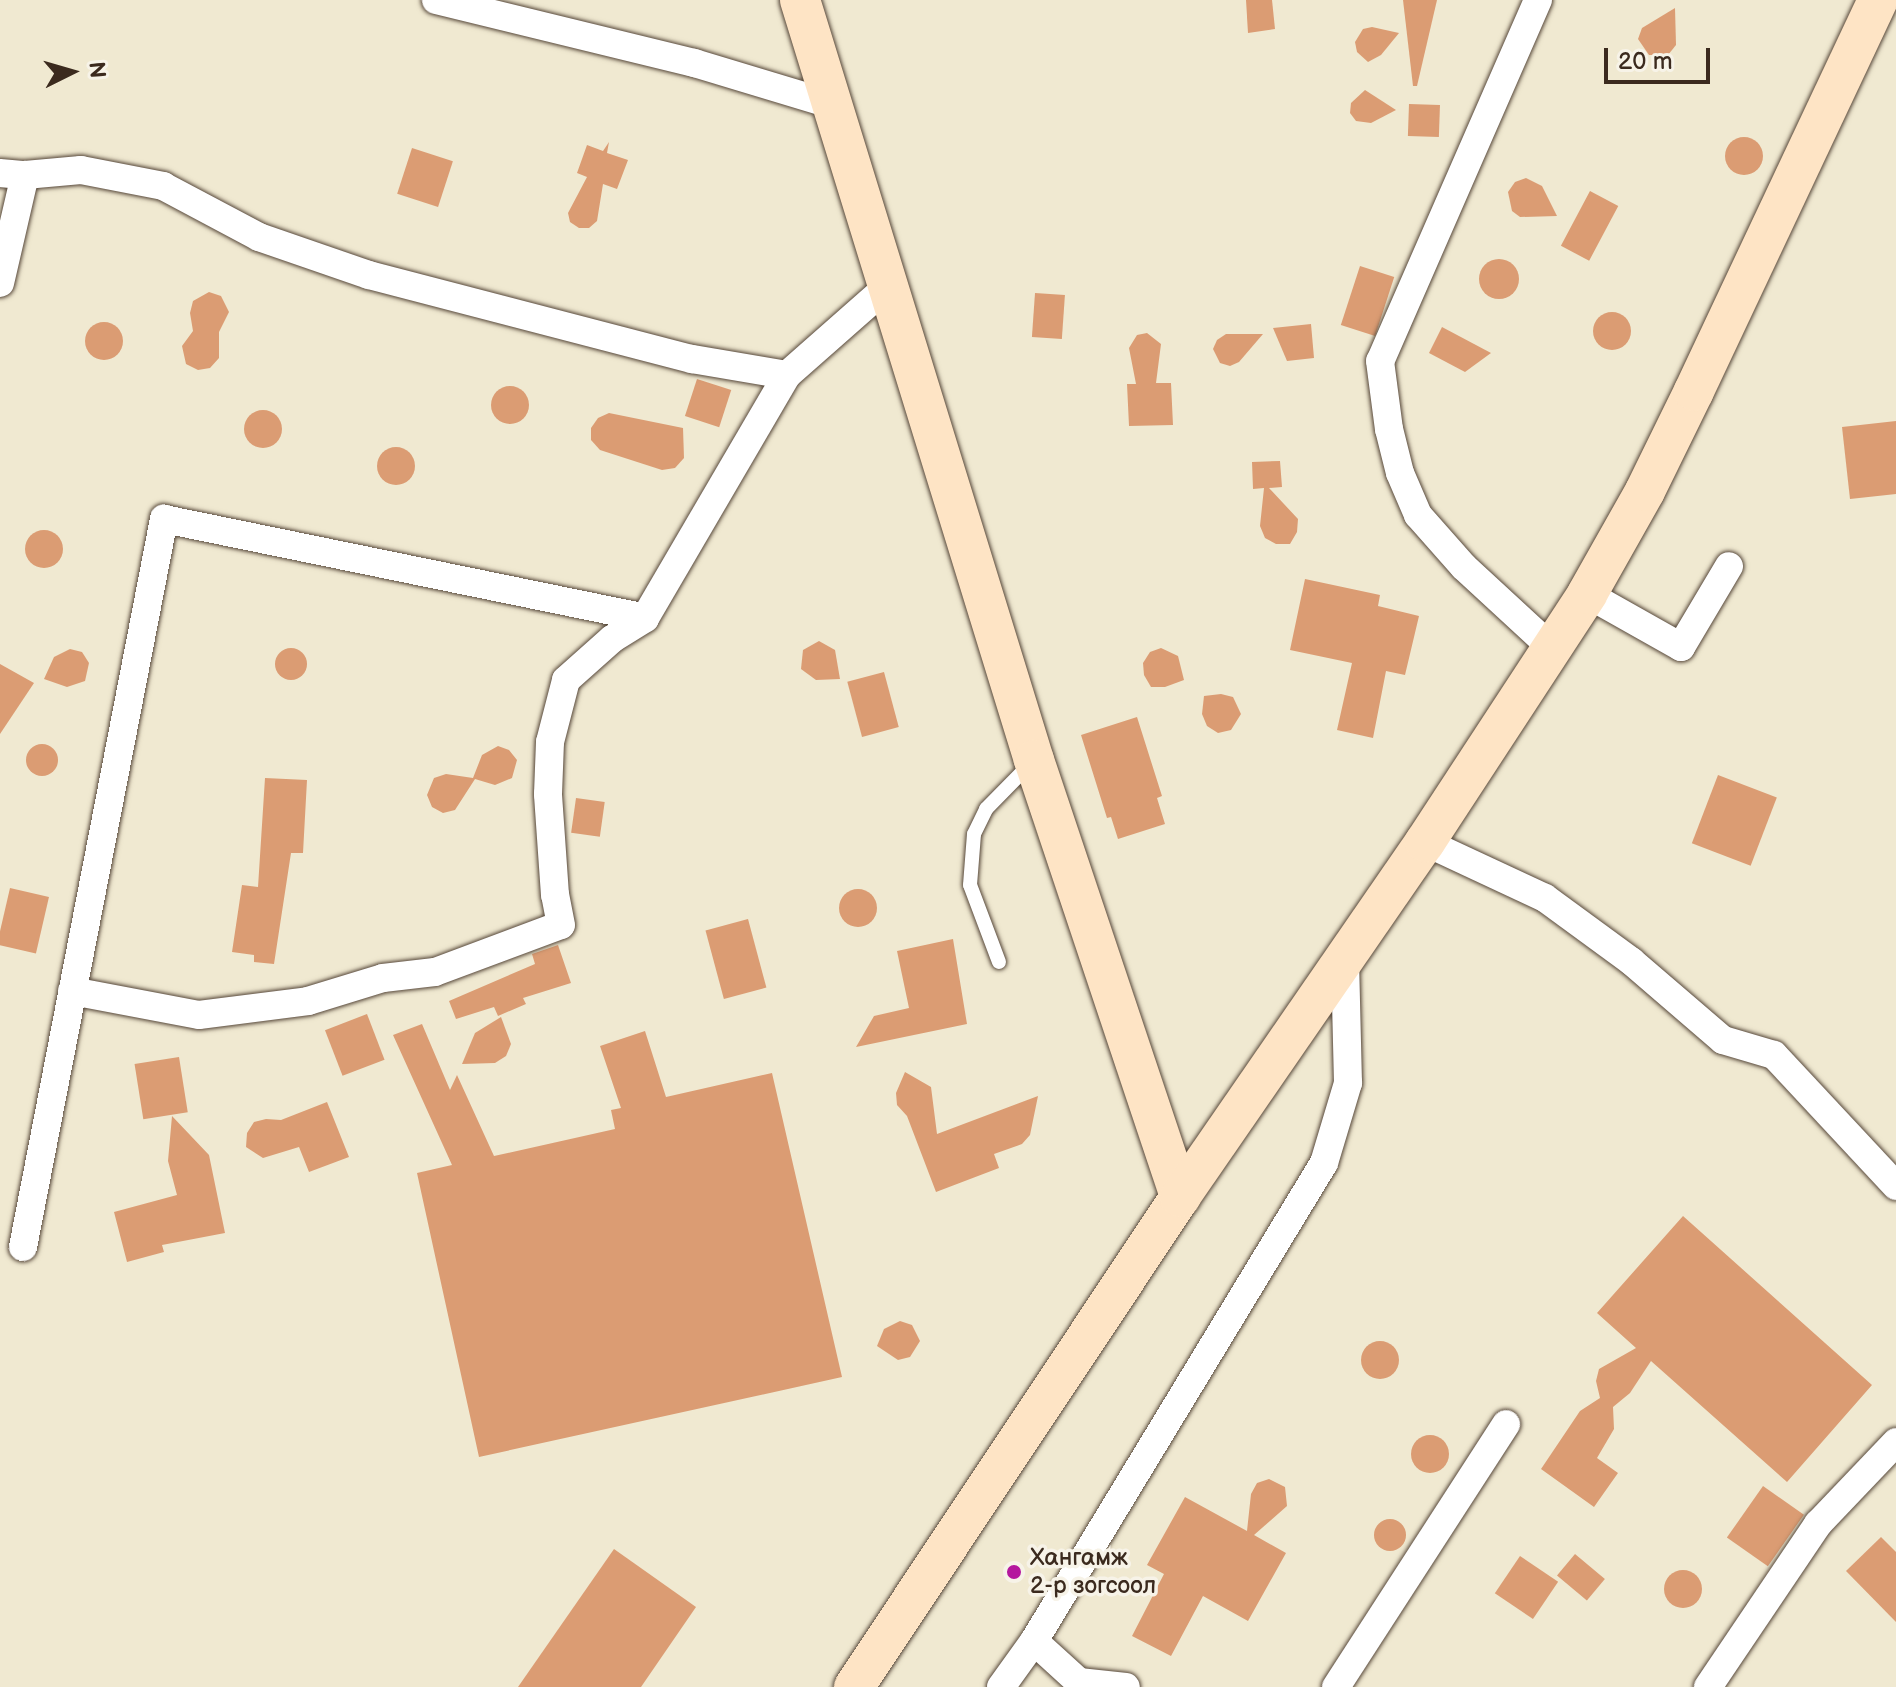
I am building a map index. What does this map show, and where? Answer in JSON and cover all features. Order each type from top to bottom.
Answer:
[{"type":"main road","points":[[800,0],[1034,760],[1180,1197]]},
{"type":"main road","points":[[854,1687],[1180,1197],[1425,842],[1587,594],[1645,491],[1694,391],[1878,0]]},
{"type":"street","points":[[436,0],[694,63],[833,105]]},
{"type":"street","points":[[1538,0],[1380,361],[1389,429],[1400,473],[1418,515],[1464,567],[1553,649]]},
{"type":"street","points":[[0,283],[12,174],[81,170],[163,186],[259,237],[369,275],[692,359],[787,375]]},
{"type":"street","points":[[72,991],[199,1015],[308,1001],[383,978],[435,972],[561,925],[555,895],[548,794],[550,742],[566,680],[612,639],[645,618],[787,375],[888,286]]},
{"type":"street","points":[[23,1247],[164,519],[645,618]]},
{"type":"street","points":[[1587,594],[1681,647],[1729,566]]},
{"type":"street","points":[[1425,842],[1545,898],[1631,961],[1723,1040],[1774,1055],[1896,1186]]},
{"type":"street","points":[[1001,1687],[1034,1641],[1324,1163],[1348,1083],[1345,956]]},
{"type":"street","points":[[1336,1687],[1506,1424]]},
{"type":"street","points":[[1708,1687],[1818,1524],[1896,1442]]},
{"type":"street","points":[[1034,1641],[1079,1685],[1126,1687]]},
{"type":"lane","points":[[999,962],[970,885],[974,834],[986,809],[1034,760]]},
{"type":"building","points":[[1246,0],[1272,0],[1275,29],[1248,33]]},
{"type":"building","points":[[1403,0],[1437,0],[1417,86],[1413,86]]},
{"type":"building","points":[[1675,8],[1676,45],[1668,55],[1649,55],[1638,39],[1642,28]]},
{"type":"building","points":[[1372,27],[1399,33],[1381,55],[1368,62],[1357,52],[1355,42],[1363,29]]},
{"type":"building","points":[[1365,90],[1396,110],[1371,123],[1356,121],[1350,113],[1351,103]]},
{"type":"building","points":[[1409,104],[1440,105],[1439,137],[1408,136]]},
{"type":"building","points":[[1744,137],[1758,142],[1763,156],[1758,170],[1744,175],[1730,170],[1725,156],[1730,142]]},
{"type":"building","points":[[609,142],[607,153],[628,160],[617,189],[603,184],[597,221],[589,228],[579,228],[570,222],[568,213],[587,177],[577,173],[587,145],[603,151]]},
{"type":"building","points":[[412,148],[453,161],[438,207],[397,194]]},
{"type":"building","points":[[1526,178],[1542,186],[1557,216],[1520,217],[1512,211],[1508,192],[1515,182]]},
{"type":"building","points":[[1590,191],[1618,206],[1589,261],[1561,246]]},
{"type":"building","points":[[1499,259],[1513,265],[1519,279],[1513,293],[1499,299],[1485,293],[1479,279],[1485,265]]},
{"type":"building","points":[[1360,266],[1394,277],[1375,336],[1341,325]]},
{"type":"building","points":[[209,292],[221,296],[229,312],[219,332],[219,358],[210,368],[198,370],[186,364],[182,346],[193,331],[190,313],[193,301]]},
{"type":"building","points":[[1035,293],[1065,295],[1062,339],[1032,337]]},
{"type":"building","points":[[1612,312],[1626,317],[1631,331],[1626,345],[1612,350],[1598,345],[1593,331],[1598,317]]},
{"type":"building","points":[[104,322],[118,327],[123,341],[118,355],[104,360],[90,355],[85,341],[90,327]]},
{"type":"building","points":[[1311,324],[1314,358],[1287,361],[1273,328]]},
{"type":"building","points":[[1442,327],[1491,353],[1465,372],[1429,353]]},
{"type":"building","points":[[1147,333],[1161,344],[1156,383],[1171,383],[1173,425],[1129,426],[1127,384],[1136,384],[1129,348],[1137,335]]},
{"type":"building","points":[[1226,334],[1263,334],[1239,362],[1230,366],[1220,363],[1213,349],[1217,340]]},
{"type":"building","points":[[697,379],[731,390],[719,427],[685,416]]},
{"type":"building","points":[[510,386],[524,391],[529,405],[524,419],[510,424],[496,419],[491,405],[496,391]]},
{"type":"building","points":[[263,410],[277,415],[282,429],[277,443],[263,448],[249,443],[244,429],[249,415]]},
{"type":"building","points":[[609,413],[683,428],[684,458],[675,468],[662,470],[600,450],[591,440],[591,428],[598,418]]},
{"type":"building","points":[[1896,421],[1896,494],[1850,499],[1842,427]]},
{"type":"building","points":[[396,447],[410,452],[415,466],[410,480],[396,485],[382,480],[377,466],[382,452]]},
{"type":"building","points":[[1280,461],[1282,487],[1269,488],[1298,519],[1297,532],[1290,544],[1276,544],[1265,538],[1260,526],[1264,488],[1253,489],[1252,462]]},
{"type":"building","points":[[44,530],[58,535],[63,549],[58,563],[44,568],[30,563],[25,549],[30,535]]},
{"type":"building","points":[[1305,579],[1380,595],[1378,606],[1419,616],[1405,675],[1386,671],[1373,738],[1337,730],[1352,663],[1290,650]]},
{"type":"building","points":[[819,641],[835,650],[840,679],[816,680],[801,669],[803,650]]},
{"type":"building","points":[[291,648],[303,652],[307,664],[303,676],[291,680],[279,676],[275,664],[279,652]]},
{"type":"building","points":[[1161,648],[1178,656],[1184,680],[1165,687],[1151,687],[1144,675],[1143,663],[1150,652]]},
{"type":"building","points":[[70,649],[82,652],[89,663],[85,681],[67,687],[44,679],[54,657]]},
{"type":"building","points":[[0,664],[34,683],[0,734]]},
{"type":"building","points":[[884,672],[899,727],[862,737],[847,682]]},
{"type":"building","points":[[1221,694],[1233,697],[1241,714],[1231,730],[1218,733],[1207,726],[1202,714],[1204,696]]},
{"type":"building","points":[[1137,717],[1162,796],[1157,798],[1165,824],[1118,839],[1111,817],[1107,818],[1081,735]]},
{"type":"building","points":[[42,744],[54,748],[58,760],[54,772],[42,776],[30,772],[26,760],[30,748]]},
{"type":"building","points":[[498,746],[509,750],[517,760],[512,778],[495,785],[475,779],[455,810],[443,813],[432,807],[427,795],[434,778],[446,774],[473,778],[482,755]]},
{"type":"building","points":[[1718,775],[1777,798],[1751,866],[1692,843]]},
{"type":"building","points":[[265,778],[307,780],[303,853],[291,853],[274,964],[254,962],[254,955],[232,952],[242,885],[258,887]]},
{"type":"building","points":[[576,798],[605,802],[600,837],[571,833]]},
{"type":"building","points":[[10,888],[49,897],[36,954],[0,945]]},
{"type":"building","points":[[858,889],[872,894],[877,908],[872,922],[858,927],[844,922],[839,908],[844,894]]},
{"type":"building","points":[[748,919],[766,988],[724,999],[705,930]]},
{"type":"building","points":[[953,939],[967,1024],[856,1047],[874,1016],[909,1008],[897,951]]},
{"type":"building","points":[[558,945],[571,983],[523,998],[526,1004],[498,1016],[494,1007],[456,1019],[449,1001],[535,964],[532,954]]},
{"type":"building","points":[[367,1014],[385,1060],[343,1076],[325,1030]]},
{"type":"building","points":[[501,1017],[511,1044],[506,1056],[495,1063],[462,1064],[475,1033]]},
{"type":"building","points":[[422,1024],[450,1090],[457,1075],[494,1156],[615,1129],[611,1110],[621,1108],[600,1046],[645,1031],[666,1097],[772,1073],[842,1377],[479,1457],[417,1173],[452,1165],[393,1035]]},
{"type":"building","points":[[179,1057],[188,1112],[143,1119],[135,1064]]},
{"type":"building","points":[[905,1072],[931,1087],[937,1134],[1038,1096],[1030,1135],[1022,1144],[994,1154],[999,1168],[936,1192],[907,1116],[897,1105],[896,1093]]},
{"type":"building","points":[[327,1102],[349,1157],[309,1172],[299,1147],[263,1158],[246,1147],[247,1133],[254,1122],[281,1120]]},
{"type":"building","points":[[172,1116],[209,1155],[225,1233],[162,1245],[164,1252],[127,1262],[114,1212],[177,1195],[168,1161]]},
{"type":"building","points":[[1683,1216],[1872,1385],[1787,1482],[1651,1361],[1630,1393],[1613,1407],[1614,1429],[1597,1458],[1618,1473],[1594,1507],[1541,1469],[1580,1411],[1600,1398],[1596,1381],[1599,1369],[1636,1348],[1597,1313]]},
{"type":"building","points":[[900,1321],[912,1325],[920,1341],[910,1357],[898,1360],[877,1346],[884,1329]]},
{"type":"building","points":[[1380,1341],[1394,1346],[1399,1360],[1394,1374],[1380,1379],[1366,1374],[1361,1360],[1366,1346]]},
{"type":"building","points":[[1430,1435],[1444,1440],[1449,1454],[1444,1468],[1430,1473],[1416,1468],[1411,1454],[1416,1440]]},
{"type":"building","points":[[1269,1479],[1285,1487],[1287,1506],[1254,1535],[1286,1553],[1248,1621],[1203,1596],[1171,1656],[1132,1636],[1164,1574],[1147,1565],[1185,1497],[1247,1531],[1251,1494],[1257,1483]]},
{"type":"building","points":[[1763,1486],[1804,1515],[1768,1566],[1727,1538]]},
{"type":"building","points":[[1390,1519],[1402,1523],[1406,1535],[1402,1547],[1390,1551],[1378,1547],[1374,1535],[1378,1523]]},
{"type":"building","points":[[1881,1537],[1896,1552],[1896,1622],[1846,1571]]},
{"type":"building","points":[[614,1549],[696,1607],[641,1687],[518,1687]]},
{"type":"building","points":[[1575,1554],[1605,1579],[1587,1601],[1557,1575]]},
{"type":"building","points":[[1520,1556],[1558,1582],[1533,1619],[1495,1593]]},
{"type":"building","points":[[1683,1570],[1697,1575],[1702,1589],[1697,1603],[1683,1608],[1669,1603],[1664,1589],[1669,1575]]},
{"type":"place","name":"Хангамж 2-р зогсоол","points":[[1014,1572]]}]
